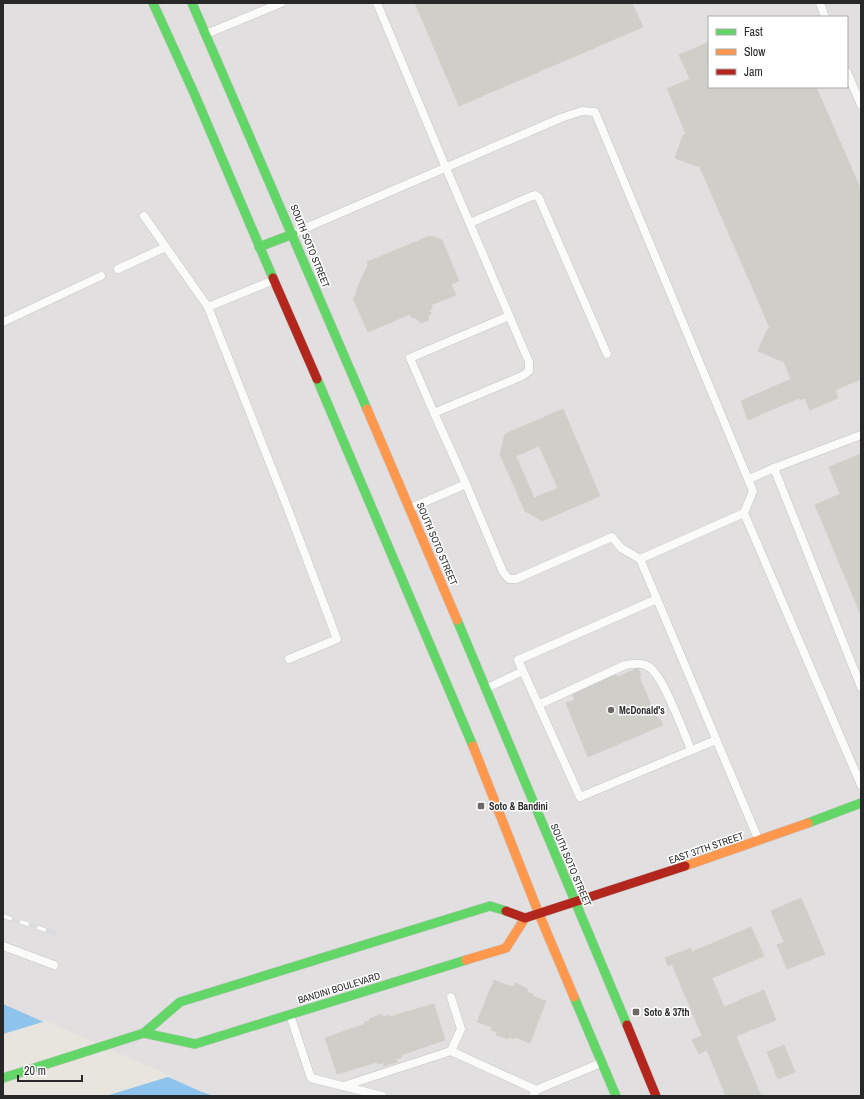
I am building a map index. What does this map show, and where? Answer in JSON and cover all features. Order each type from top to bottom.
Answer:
[{"type":"main road","points":[[153,3],[191,86],[454,701],[540,914],[616,1096]]},
{"type":"main road","name":"SOUTH SOTO STREET","points":[[192,3],[410,508],[656,1096]]},
{"type":"main road","points":[[259,247],[293,234]]},
{"type":"main road","name":"EAST 37TH STREET","points":[[540,914],[759,841],[861,803]]},
{"type":"main road","points":[[3,1078],[144,1033],[180,1002],[490,906],[525,918],[540,914]]},
{"type":"main road","name":"BANDINI BOULEVARD","points":[[144,1033],[194,1044],[506,948],[525,918]]},
{"type":"lane","points":[[206,34],[281,3]]},
{"type":"lane","points":[[377,3],[529,362],[529,371],[522,376],[434,413]]},
{"type":"lane","points":[[820,3],[825,16]]},
{"type":"lane","points":[[848,74],[861,105]]},
{"type":"lane","points":[[293,234],[561,118],[582,111],[595,112],[749,479],[753,490],[744,513],[861,785]]},
{"type":"lane","points":[[470,223],[532,196],[535,195],[539,198],[607,354]]},
{"type":"lane","points":[[144,216],[208,307],[286,504],[337,639],[289,659]]},
{"type":"lane","points":[[118,269],[166,247]]},
{"type":"lane","points":[[3,322],[101,276]]},
{"type":"lane","points":[[208,307],[274,280]]},
{"type":"lane","points":[[509,316],[410,358],[503,572],[509,578],[516,579],[612,538],[621,548],[640,559],[759,841]]},
{"type":"lane","points":[[749,479],[861,434]]},
{"type":"lane","points":[[774,468],[861,687]]},
{"type":"lane","points":[[410,508],[466,484]]},
{"type":"lane","points":[[640,559],[744,513]]},
{"type":"lane","points":[[657,599],[518,660],[580,797],[716,740]]},
{"type":"lane","points":[[538,705],[625,665],[641,663],[651,667],[660,678],[692,750]]},
{"type":"lane","points":[[486,688],[523,671]]},
{"type":"lane","points":[[3,946],[54,965]]},
{"type":"lane","points":[[451,997],[461,1029],[451,1051]]},
{"type":"lane","points":[[290,1014],[311,1078],[382,1096]]},
{"type":"lane","points":[[343,1086],[451,1051],[535,1093],[602,1062]]},
{"type":"shaded area","points":[[3,3],[861,3],[861,1096],[3,1096]]},
{"type":"water","points":[[3,1004],[202,1092],[214,1096],[3,1096]]},
{"type":"pier","points":[[46,1021],[171,1076],[106,1096],[3,1096],[3,1034]]},
{"type":"building","points":[[415,3],[632,3],[643,27],[459,106]]},
{"type":"building","points":[[708,42],[708,88],[816,88],[861,190],[861,379],[835,390],[838,398],[810,410],[805,398],[800,400],[799,398],[748,420],[741,401],[791,379],[783,360],[781,361],[758,351],[767,330],[770,328],[699,165],[696,166],[675,158],[683,135],[686,134],[667,88],[672,88],[671,87],[690,79],[679,55]]},
{"type":"building","points":[[430,236],[442,240],[459,281],[451,284],[456,295],[431,305],[432,309],[429,310],[431,314],[428,316],[429,320],[421,323],[414,317],[412,318],[410,314],[368,332],[353,298],[355,297],[358,286],[368,265],[367,262]]},
{"type":"building","points":[[563,409],[600,496],[542,521],[525,511],[500,454],[505,434]],"holes":[[[539,446],[558,488],[534,498],[516,456]]]},
{"type":"building","points":[[861,454],[861,615],[815,505],[840,494],[829,467]]},
{"type":"building","name":"McDonald's","points":[[638,668],[641,676],[639,677],[657,718],[659,717],[663,725],[588,757],[566,703],[575,700],[571,692],[615,673],[617,677]]},
{"type":"building","points":[[801,898],[825,954],[787,969],[777,945],[784,942],[771,911]]},
{"type":"building","points":[[751,927],[764,956],[712,978],[724,1007],[764,990],[776,1020],[736,1036],[761,1096],[726,1096],[707,1050],[699,1054],[692,1040],[702,1036],[672,964],[668,966],[665,958],[691,948],[692,952]]},
{"type":"building","points":[[494,980],[509,986],[514,986],[515,983],[528,989],[527,992],[533,994],[532,996],[546,1001],[530,1043],[515,1037],[514,1039],[509,1037],[508,1039],[496,1035],[497,1032],[491,1030],[492,1027],[477,1022]]},
{"type":"building","points":[[434,1004],[445,1040],[401,1055],[402,1057],[396,1059],[397,1062],[384,1066],[383,1063],[378,1064],[377,1062],[337,1074],[325,1038],[365,1024],[364,1022],[369,1021],[369,1019],[382,1014],[383,1017],[389,1015],[389,1017]]},
{"type":"building","points":[[784,1045],[795,1072],[778,1079],[767,1052]]},
{"type":"railway","points":[[3,916],[54,933]]},
{"type":"traffic: fast","points":[[153,3],[194,93],[273,278]]},
{"type":"traffic: fast","points":[[192,3],[367,409]]},
{"type":"traffic: fast","points":[[259,247],[293,234]]},
{"type":"traffic: fast","points":[[317,379],[473,746]]},
{"type":"traffic: fast","points":[[457,620],[627,1025]]},
{"type":"traffic: fast","points":[[808,823],[861,803]]},
{"type":"traffic: fast","points":[[3,1078],[144,1033],[180,1002],[490,906],[506,911]]},
{"type":"traffic: fast","points":[[144,1033],[195,1044],[466,960]]},
{"type":"traffic: fast","points":[[574,997],[616,1096]]},
{"type":"traffic: slow","points":[[367,409],[457,620]]},
{"type":"traffic: slow","points":[[473,746],[539,914],[574,997]]},
{"type":"traffic: slow","points":[[685,866],[808,823]]},
{"type":"traffic: slow","points":[[466,960],[506,948],[525,918]]},
{"type":"traffic: jam","points":[[273,278],[317,379]]},
{"type":"traffic: jam","points":[[506,911],[525,918],[685,866]]},
{"type":"traffic: jam","points":[[627,1025],[656,1096]]},
{"type":"place","name":"McDonald's","points":[[611,710]]},
{"type":"place","name":"Soto & Bandini","points":[[481,806]]},
{"type":"place","name":"Soto & 37th","points":[[636,1012]]}]
